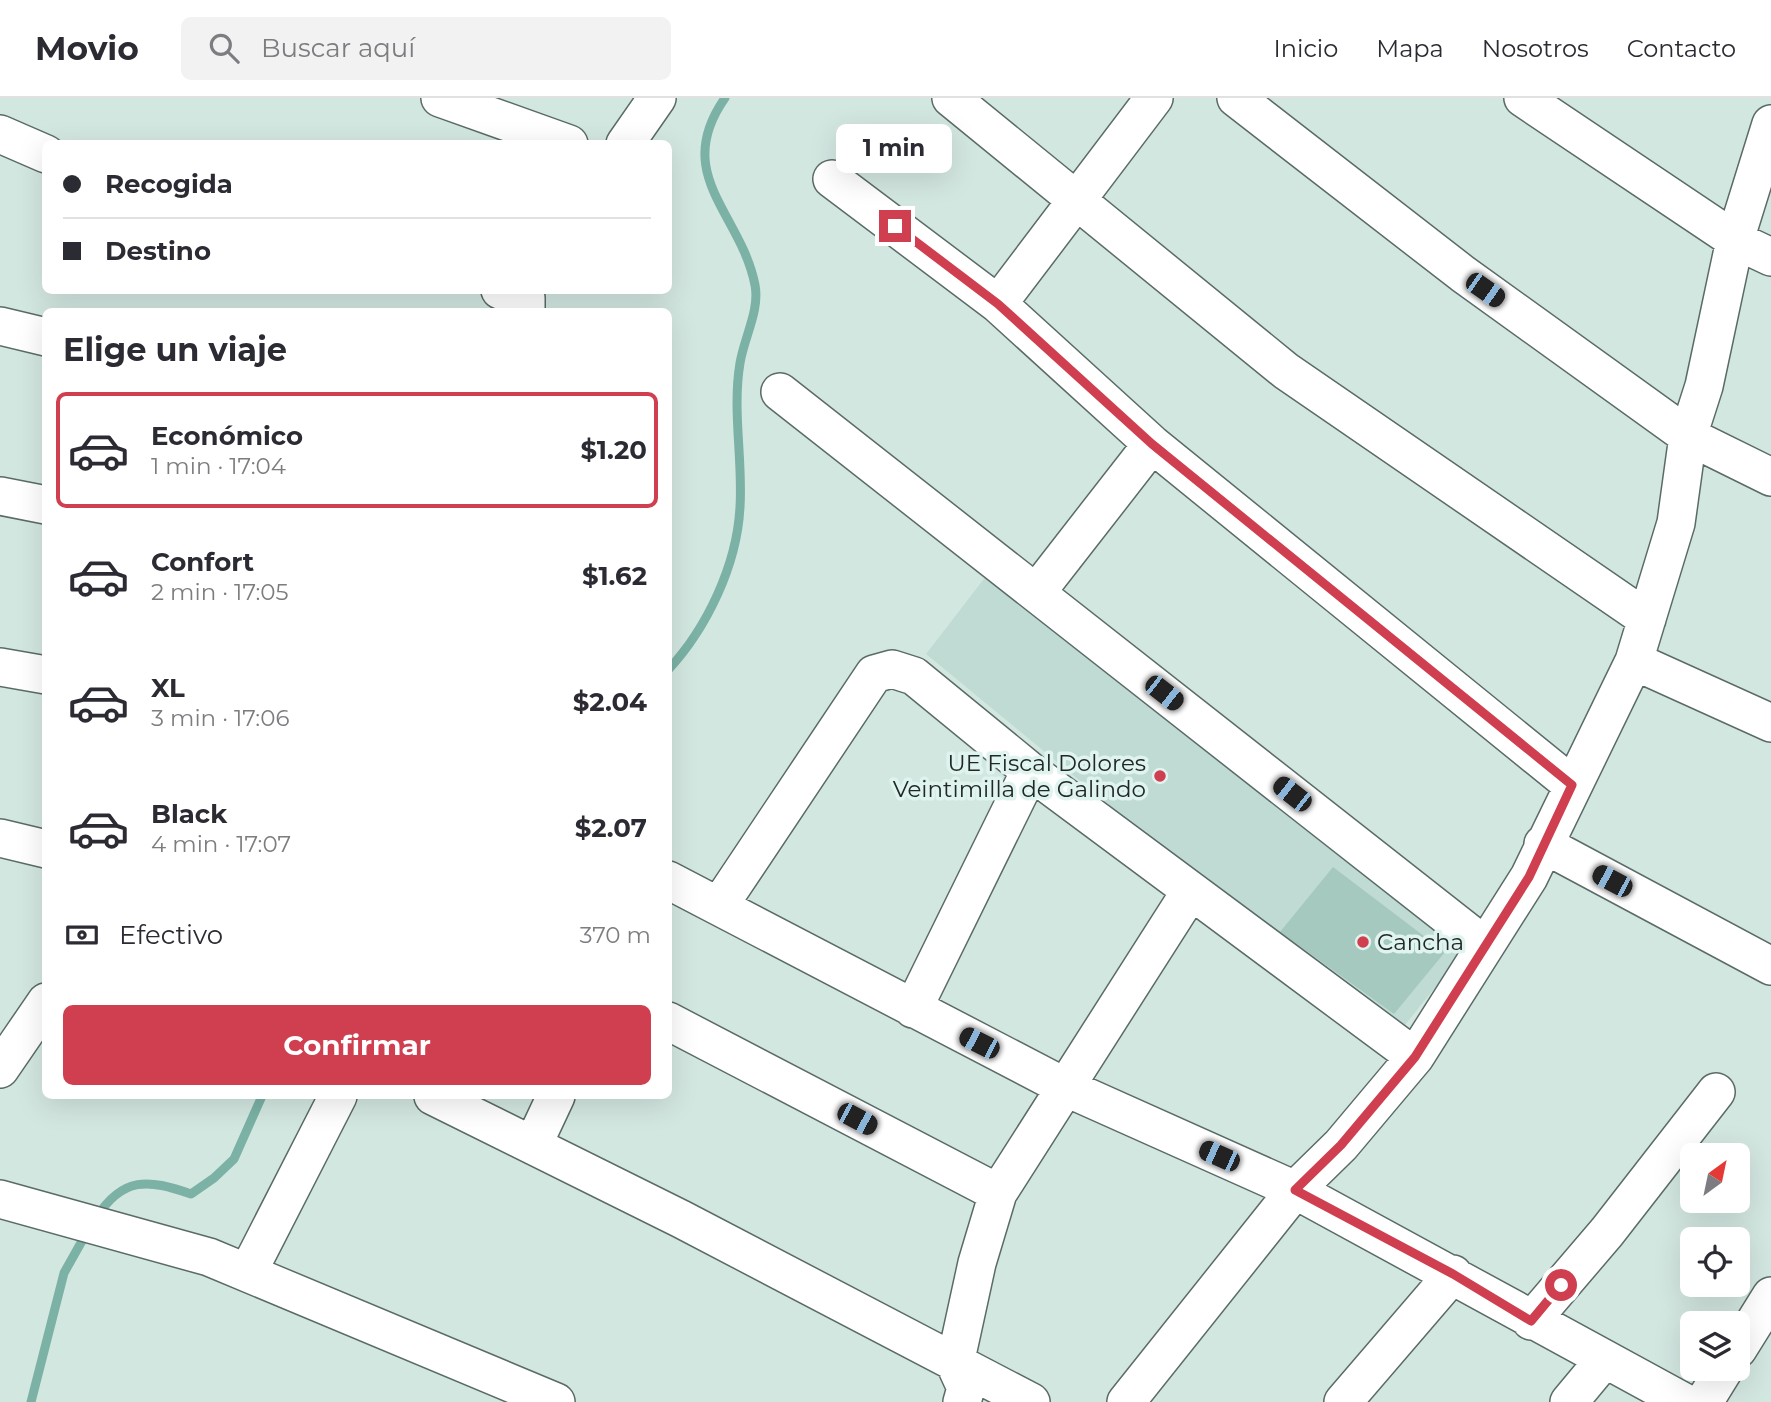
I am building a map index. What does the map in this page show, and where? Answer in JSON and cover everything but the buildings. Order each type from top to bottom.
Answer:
[{"type":"street","points":[[628,140],[657,98]]},
{"type":"street","points":[[951,98],[1286,372],[1647,620]]},
{"type":"street","points":[[998,304],[1154,98]]},
{"type":"street","points":[[1236,98],[1463,274],[1688,436],[1771,477]]},
{"type":"street","points":[[1523,98],[1735,240],[1771,257]]},
{"type":"street","points":[[451,100],[558,140]]},
{"type":"street","points":[[1126,1402],[1295,1190],[1341,1145],[1415,1057],[1529,877],[1634,661],[1676,523],[1688,436],[1704,386],[1735,240],[1771,124]]},
{"type":"street","points":[[0,134],[42,151]]},
{"type":"street","points":[[832,179],[998,304],[1152,444],[1572,785]]},
{"type":"street","points":[[0,326],[42,336]]},
{"type":"street","points":[[780,392],[1484,945]]},
{"type":"street","points":[[1036,593],[1152,444]]},
{"type":"street","points":[[0,496],[42,504]]},
{"type":"street","points":[[1634,661],[1771,723]]},
{"type":"street","points":[[0,667],[42,674]]},
{"type":"street","points":[[719,906],[874,674],[892,669],[914,676],[1030,771],[1415,1057]]},
{"type":"street","points":[[914,1009],[1030,771]]},
{"type":"street","points":[[0,838],[42,848]]},
{"type":"street","points":[[1544,844],[1771,966]]},
{"type":"street","points":[[672,882],[1067,1088],[1295,1190],[1684,1402]]},
{"type":"street","points":[[962,1402],[966,1388],[955,1364],[977,1263],[998,1193],[1190,892]]},
{"type":"street","points":[[0,1069],[24,1019]]},
{"type":"street","points":[[672,1023],[998,1193]]},
{"type":"street","points":[[1531,1321],[1607,1232],[1716,1092]]},
{"type":"street","points":[[248,1272],[336,1099]]},
{"type":"street","points":[[439,1099],[681,1219],[1031,1402]]},
{"type":"street","points":[[533,1145],[555,1099]]},
{"type":"street","points":[[0,1199],[209,1257],[556,1402]]},
{"type":"street","points":[[1343,1402],[1453,1274]]},
{"type":"street","points":[[1750,1330],[1771,1296]]},
{"type":"street","points":[[1569,1402],[1604,1360]]},
{"type":"street","points":[[1704,1402],[1717,1381]]},
{"type":"shaded area","name":"UE Fiscal Dolores Veintimilla de Galindo","points":[[990,571],[1465,950],[1401,1030],[1221,897],[926,654]]},
{"type":"green space","name":"Cancha","points":[[1333,867],[1445,952],[1394,1014],[1280,932]]},
{"type":"waterway","points":[[672,665],[695,635],[718,594],[738,529],[738,381],[756,295],[747,259],[714,193],[707,172],[705,150],[710,125],[725,98]]},
{"type":"waterway","points":[[96,1218],[116,1194],[127,1188],[149,1184],[191,1194],[214,1178],[234,1159],[261,1099]]},
{"type":"waterway","points":[[31,1402],[64,1273],[87,1232]]},
{"type":"place","name":"UE Fiscal Dolores Veintimilla de Galindo","points":[[1160,776]]},
{"type":"place","name":"Cancha","points":[[1363,942]]},
{"type":"route","points":[[895,226],[998,304],[1152,444],[1572,785],[1529,877],[1415,1057],[1341,1145],[1295,1190],[1453,1274],[1531,1321],[1561,1285]]}]
